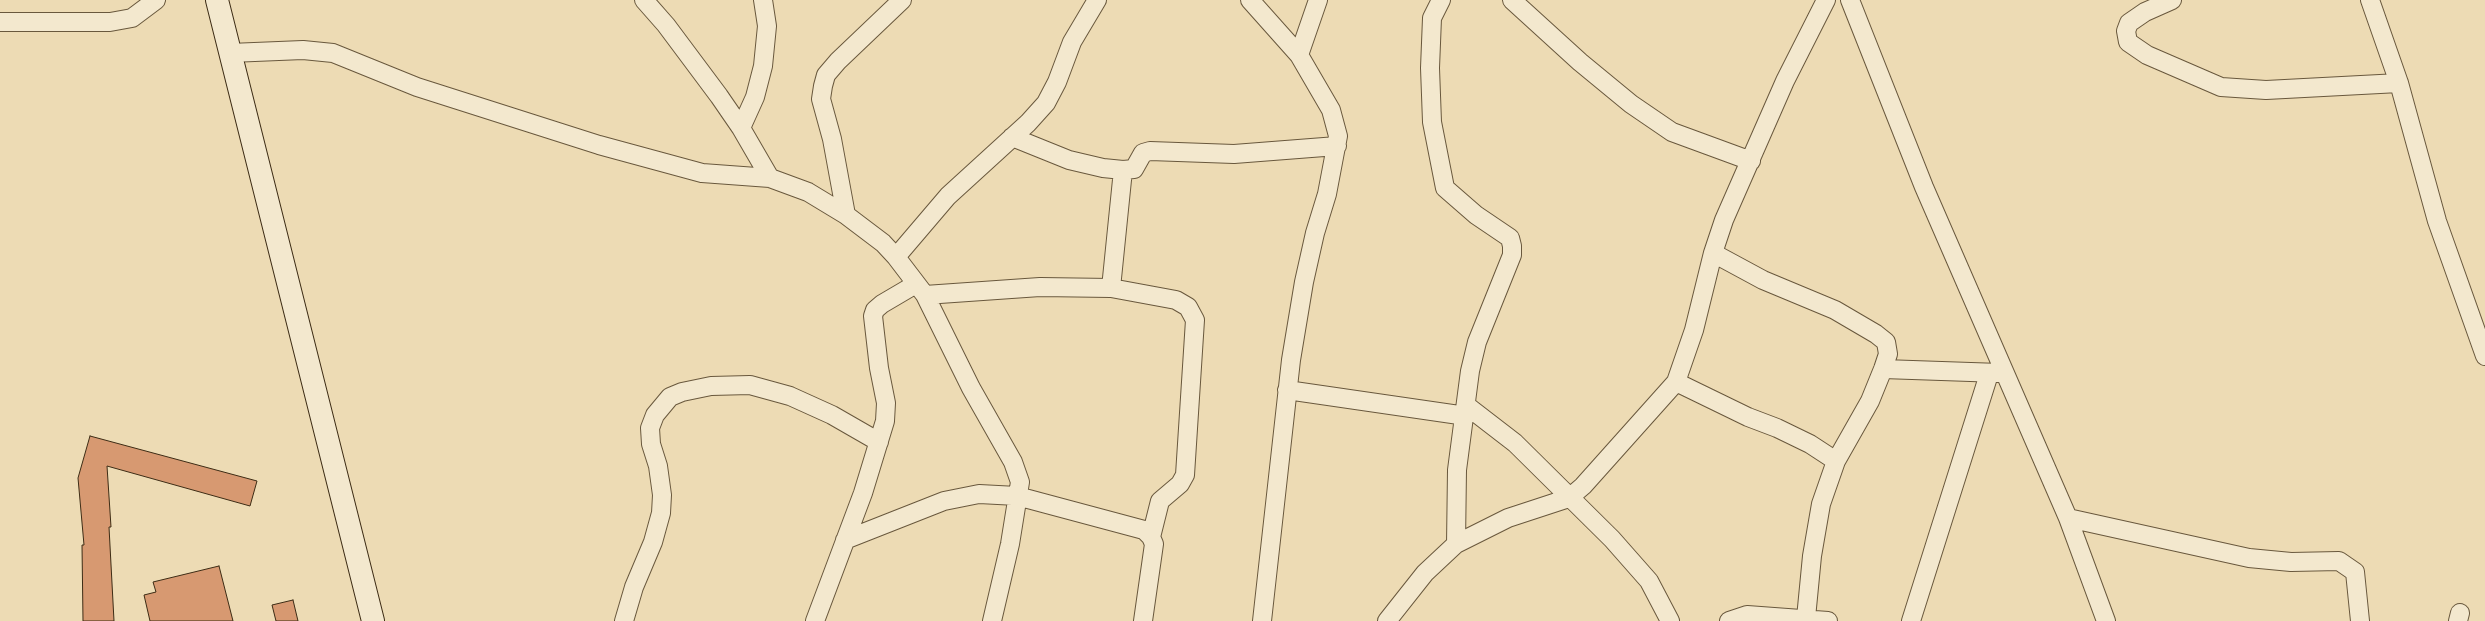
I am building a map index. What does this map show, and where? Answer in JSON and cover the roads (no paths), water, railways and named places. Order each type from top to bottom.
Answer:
[{"type":"main road","points":[[217,0],[373,621]]},
{"type":"street","points":[[0,22],[110,22],[132,18],[156,0]]},
{"type":"street","points":[[644,0],[666,25],[741,128],[770,178]]},
{"type":"street","points":[[741,128],[755,97],[763,66],[767,26],[763,0]]},
{"type":"street","points":[[846,215],[832,139],[821,99],[822,86],[826,75],[838,61],[902,0]]},
{"type":"street","points":[[896,257],[948,196],[1028,123],[1046,103],[1058,82],[1072,42],[1097,0]]},
{"type":"street","points":[[1250,0],[1299,55],[1331,110],[1338,136],[1327,194],[1315,233],[1304,282],[1287,390],[1262,621]]},
{"type":"street","points":[[1299,55],[1318,0]]},
{"type":"street","points":[[1441,0],[1432,18],[1430,68],[1432,122],[1445,188],[1470,210],[1510,238],[1512,246],[1512,255],[1478,342],[1470,371],[1466,411],[1457,470],[1456,544]]},
{"type":"street","points":[[1512,0],[1580,62],[1631,104],[1672,132],[1751,161]]},
{"type":"street","points":[[1387,621],[1425,572],[1456,544],[1508,518],[1569,498],[1583,486],[1676,382],[1694,330],[1713,253],[1724,220],[1785,81],[1826,0]]},
{"type":"street","points":[[1850,0],[1996,373],[2068,518],[2106,621]]},
{"type":"street","points":[[2172,0],[2145,12],[2129,23],[2126,31],[2128,42],[2146,55],[2221,87],[2266,90],[2399,84]]},
{"type":"street","points":[[2370,0],[2399,84],[2437,221],[2482,333],[2485,356]]},
{"type":"street","points":[[230,53],[303,50],[333,53],[417,87],[599,145],[702,173],[770,178],[808,192],[846,215],[882,243],[896,257],[920,289],[970,388],[1013,462],[1020,482],[1010,544],[992,621]]},
{"type":"street","points":[[1012,137],[1069,160],[1103,168],[1123,170],[1134,169],[1143,153],[1150,151],[1234,154],[1337,146]]},
{"type":"street","points":[[1111,288],[1123,170]]},
{"type":"street","points":[[1713,253],[1762,280],[1835,310],[1876,334],[1886,342],[1888,354],[1883,369],[1870,401],[1836,461],[1821,504],[1812,556],[1806,618]]},
{"type":"street","points":[[815,621],[863,493],[885,421],[886,403],[879,368],[873,316],[875,310],[882,304],[920,289],[1040,287],[1111,288],[1176,300],[1188,307],[1195,320],[1185,475],[1180,484],[1160,501],[1151,537]]},
{"type":"street","points":[[1883,369],[1996,373]]},
{"type":"street","points":[[1910,621],[1996,373]]},
{"type":"street","points":[[1676,382],[1797,438],[1836,461]]},
{"type":"street","points":[[624,621],[634,587],[653,542],[661,513],[662,495],[658,466],[650,444],[650,428],[655,415],[670,397],[682,392],[711,386],[750,385],[790,396],[832,415],[879,442]]},
{"type":"street","points":[[1287,390],[1466,411],[1515,443],[1612,539],[1644,575],[1670,621]]},
{"type":"street","points":[[845,540],[944,501],[979,494],[1017,496],[1144,530],[1151,537],[1154,544],[1143,621]]},
{"type":"street","points":[[2068,518],[2249,558],[2291,562],[2339,561],[2355,572],[2360,621]]},
{"type":"street","points":[[1729,621],[1746,614],[1828,621]]}]
